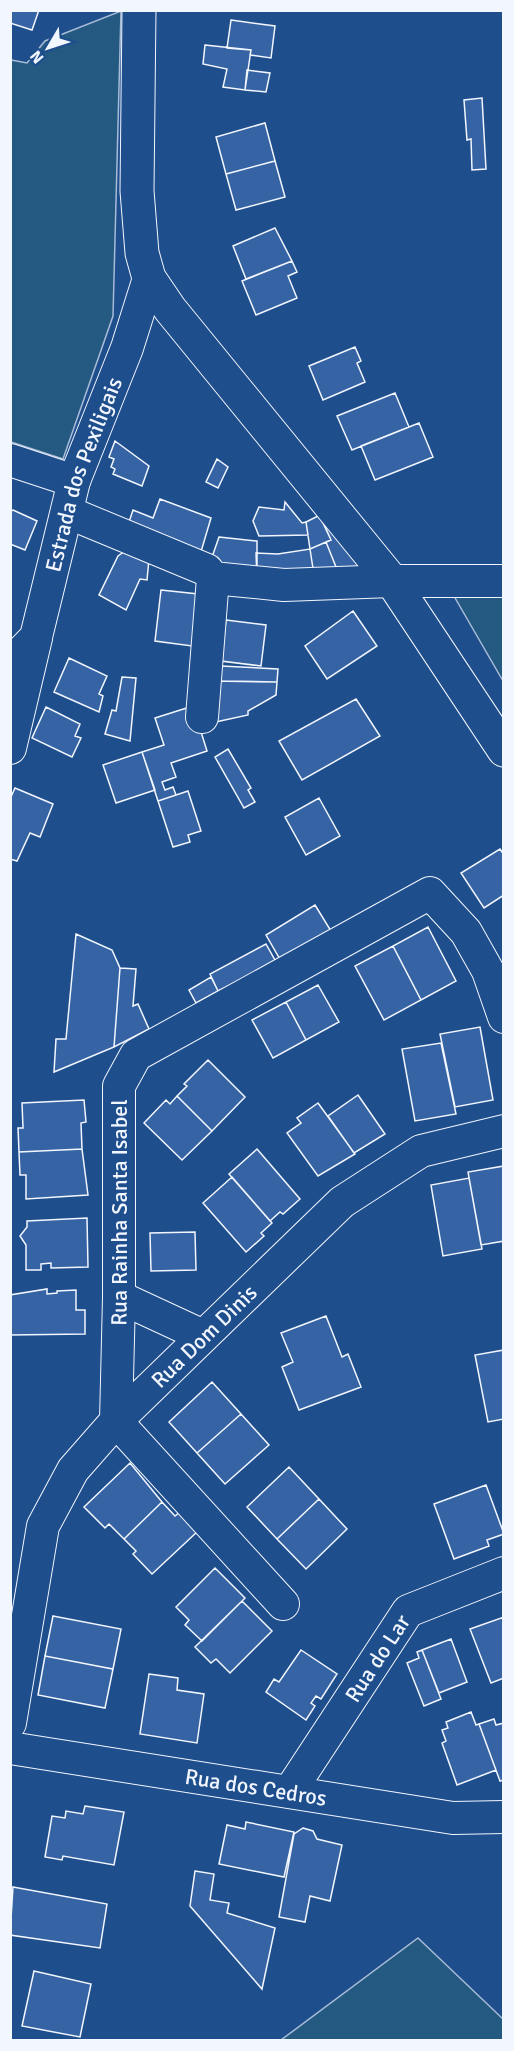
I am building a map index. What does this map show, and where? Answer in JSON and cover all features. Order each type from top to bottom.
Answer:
[{"type":"main road","points":[[139,10],[137,191],[142,253],[149,278],[170,309],[392,581],[504,750]]},
{"type":"street","name":"Estrada dos Pexiligais","points":[[11,747],[74,481],[127,348],[149,278]]},
{"type":"street","points":[[10,459],[74,481]]},
{"type":"street","points":[[67,512],[207,570],[213,578],[202,717]]},
{"type":"street","points":[[213,578],[284,585],[504,580]]},
{"type":"street","points":[[10,664],[36,638]]},
{"type":"street","name":"Rua Rainha Santa Isabel","points":[[116,1421],[119,1297],[119,1086],[136,1055],[430,893],[466,932],[489,972],[504,1017]]},
{"type":"street","name":"Rua Dom Dinis","points":[[116,1421],[201,1335],[342,1202],[421,1151],[504,1131]]},
{"type":"street","points":[[119,1297],[201,1335]]},
{"type":"street","points":[[10,1723],[44,1526],[73,1470],[116,1421],[282,1604]]},
{"type":"street","name":"Rua do Lar","points":[[290,1791],[408,1611],[504,1573]]},
{"type":"street","name":"Rua dos Cedros","points":[[10,1748],[453,1818],[504,1817]]},
{"type":"shaded area","points":[[121,11],[113,316],[63,459],[11,442],[11,60],[27,63],[45,41]]},
{"type":"shaded area","points":[[503,567],[503,681],[447,584]]},
{"type":"shaded area","points":[[418,1938],[503,2019],[503,2040],[281,2040]]},
{"type":"building","points":[[10,10],[39,10],[32,30],[10,23]]},
{"type":"building","points":[[231,20],[275,26],[271,58],[250,55],[251,50],[227,48]]},
{"type":"building","points":[[205,45],[251,50],[245,90],[223,87],[227,69],[203,64]]},
{"type":"building","points":[[247,70],[270,73],[266,92],[245,90]]},
{"type":"building","points":[[482,98],[486,169],[472,170],[471,139],[467,140],[464,100]]},
{"type":"building","points":[[265,123],[275,161],[226,174],[216,137]]},
{"type":"building","points":[[275,161],[285,197],[236,210],[226,174]]},
{"type":"building","points":[[275,228],[292,261],[246,279],[233,246]]},
{"type":"building","points":[[292,261],[297,272],[288,276],[297,298],[256,315],[242,281]]},
{"type":"building","points":[[355,347],[361,361],[357,363],[365,382],[323,400],[309,366]]},
{"type":"building","points":[[395,393],[409,427],[352,450],[337,416]]},
{"type":"building","points":[[419,423],[433,457],[375,480],[361,446]]},
{"type":"building","points":[[115,441],[149,466],[142,486],[113,474],[115,469],[111,467],[114,459],[109,457]]},
{"type":"building","points":[[217,459],[228,467],[218,488],[206,482]]},
{"type":"building","points":[[160,499],[211,518],[200,555],[127,528],[133,510],[153,518]]},
{"type":"building","points":[[285,502],[302,523],[306,522],[308,535],[259,536],[253,521],[259,507],[284,510]]},
{"type":"building","points":[[13,510],[37,521],[25,550],[10,544],[10,512]]},
{"type":"building","points":[[320,515],[331,540],[310,549],[306,522]]},
{"type":"building","points":[[322,521],[365,570],[338,572],[326,542],[331,540]]},
{"type":"building","points":[[219,537],[257,541],[257,578],[211,560]]},
{"type":"building","points":[[326,542],[338,572],[314,575],[310,549]]},
{"type":"building","points":[[310,549],[314,575],[257,578],[256,553],[278,554]]},
{"type":"building","points":[[125,551],[149,559],[147,580],[140,579],[126,610],[99,595],[118,556]]},
{"type":"building","points":[[161,590],[198,594],[192,646],[155,641]]},
{"type":"building","points":[[353,611],[377,646],[327,679],[305,646]]},
{"type":"building","points":[[226,620],[266,625],[261,666],[221,661]]},
{"type":"building","points":[[69,658],[107,676],[99,694],[103,696],[99,712],[54,692]]},
{"type":"building","points":[[221,666],[278,669],[277,682],[221,681]]},
{"type":"building","points":[[122,677],[136,678],[130,741],[105,734],[112,710],[116,711]]},
{"type":"building","points":[[214,681],[277,682],[276,695],[248,711],[248,715],[211,723]]},
{"type":"building","points":[[356,699],[380,736],[302,780],[279,741]]},
{"type":"building","points":[[193,706],[207,751],[171,763],[176,777],[162,782],[165,790],[173,787],[176,795],[158,801],[142,752],[164,745],[155,718]]},
{"type":"building","points":[[46,707],[80,724],[75,736],[81,738],[72,757],[32,738]]},
{"type":"building","points":[[228,749],[251,788],[248,790],[255,802],[244,808],[215,757]]},
{"type":"building","points":[[142,752],[155,790],[116,803],[103,765]]},
{"type":"building","points":[[15,788],[53,804],[40,837],[30,833],[17,861],[10,859],[10,799]]},
{"type":"building","points":[[188,791],[201,831],[188,835],[190,842],[173,847],[158,801]]},
{"type":"building","points":[[319,798],[340,836],[306,855],[285,817]]},
{"type":"building","points":[[500,849],[504,855],[504,895],[484,908],[461,873]]},
{"type":"building","points":[[315,905],[331,931],[281,961],[266,935]]},
{"type":"building","points":[[428,927],[456,981],[421,1000],[393,946]]},
{"type":"building","points":[[76,934],[112,950],[120,968],[114,1047],[54,1072],[56,1039],[66,1039]]},
{"type":"building","points":[[266,944],[276,962],[218,991],[210,974]]},
{"type":"building","points":[[393,946],[421,1000],[384,1020],[355,966]]},
{"type":"building","points":[[120,968],[136,969],[133,1006],[138,1004],[149,1029],[114,1047]]},
{"type":"building","points":[[211,977],[218,991],[196,1003],[189,990]]},
{"type":"building","points":[[318,985],[339,1022],[306,1040],[286,1002]]},
{"type":"building","points":[[286,1002],[306,1040],[273,1058],[252,1020]]},
{"type":"building","points":[[480,1027],[493,1100],[455,1107],[440,1034]]},
{"type":"building","points":[[441,1043],[456,1114],[415,1121],[402,1049]]},
{"type":"building","points":[[208,1060],[245,1097],[212,1131],[177,1096],[187,1086],[184,1084]]},
{"type":"building","points":[[358,1095],[385,1134],[354,1153],[328,1116]]},
{"type":"building","points":[[177,1096],[212,1131],[182,1160],[144,1123],[166,1100],[170,1104]]},
{"type":"building","points":[[84,1100],[86,1122],[81,1123],[82,1149],[19,1152],[18,1128],[23,1128],[22,1103]]},
{"type":"building","points":[[318,1103],[355,1154],[318,1176],[287,1133],[301,1123],[297,1118]]},
{"type":"building","points":[[82,1149],[88,1195],[26,1199],[26,1175],[20,1175],[19,1152]]},
{"type":"building","points":[[257,1149],[300,1199],[283,1214],[280,1212],[270,1221],[229,1174]]},
{"type":"building","points":[[504,1166],[504,1241],[481,1245],[468,1172]]},
{"type":"building","points":[[232,1177],[272,1223],[261,1233],[264,1236],[246,1252],[203,1203]]},
{"type":"building","points":[[469,1178],[482,1249],[443,1256],[431,1185]]},
{"type":"building","points":[[87,1218],[88,1267],[51,1268],[51,1263],[41,1264],[41,1270],[26,1270],[26,1245],[20,1236],[27,1227],[27,1221]]},
{"type":"building","points":[[195,1232],[196,1270],[151,1271],[150,1233]]},
{"type":"building","points":[[47,1289],[47,1294],[76,1290],[76,1310],[85,1310],[85,1334],[10,1335],[10,1295]]},
{"type":"building","points":[[326,1316],[342,1357],[348,1354],[361,1387],[299,1410],[282,1367],[293,1362],[281,1333]]},
{"type":"building","points":[[504,1350],[504,1419],[488,1422],[475,1355]]},
{"type":"building","points":[[212,1382],[241,1414],[197,1453],[169,1422]]},
{"type":"building","points":[[241,1414],[269,1445],[225,1484],[197,1453]]},
{"type":"building","points":[[130,1463],[162,1502],[124,1539],[109,1524],[105,1528],[84,1507]]},
{"type":"building","points":[[289,1467],[319,1499],[277,1539],[247,1507]]},
{"type":"building","points":[[486,1485],[504,1534],[487,1540],[489,1546],[454,1559],[434,1504]]},
{"type":"building","points":[[319,1499],[347,1529],[306,1569],[277,1539]]},
{"type":"building","points":[[162,1502],[175,1516],[180,1512],[198,1531],[152,1574],[133,1554],[136,1551],[124,1539]]},
{"type":"building","points":[[215,1568],[245,1598],[202,1641],[185,1625],[189,1620],[176,1607]]},
{"type":"building","points":[[242,1601],[272,1631],[230,1673],[216,1659],[211,1663],[195,1647]]},
{"type":"building","points":[[53,1616],[121,1629],[113,1669],[45,1656]]},
{"type":"building","points":[[504,1617],[504,1678],[491,1683],[470,1629]]},
{"type":"building","points":[[451,1639],[467,1682],[439,1693],[422,1650]]},
{"type":"building","points":[[301,1650],[337,1674],[321,1699],[316,1696],[311,1703],[315,1706],[306,1720],[266,1692],[274,1679],[279,1682]]},
{"type":"building","points":[[422,1650],[441,1699],[424,1706],[407,1663],[419,1658],[417,1652]]},
{"type":"building","points":[[45,1656],[113,1669],[105,1708],[38,1695]]},
{"type":"building","points":[[149,1674],[178,1678],[177,1690],[204,1694],[197,1743],[140,1734]]},
{"type":"building","points":[[471,1712],[476,1725],[479,1724],[496,1770],[457,1785],[442,1743],[446,1741],[442,1730],[448,1728],[446,1722]]},
{"type":"building","points":[[494,1719],[496,1725],[504,1723],[504,1780],[500,1781],[479,1724]]},
{"type":"building","points":[[85,1806],[124,1812],[114,1865],[63,1856],[62,1860],[45,1857],[52,1816],[65,1818],[66,1811],[83,1814]]},
{"type":"building","points":[[246,1822],[294,1832],[284,1877],[219,1864],[227,1825],[245,1829]]},
{"type":"building","points":[[303,1828],[313,1831],[317,1839],[342,1845],[330,1901],[310,1896],[305,1922],[279,1917],[294,1834]]},
{"type":"building","points":[[195,1871],[214,1874],[210,1900],[229,1903],[227,1913],[275,1928],[262,1989],[190,1906]]},
{"type":"building","points":[[13,1887],[107,1904],[100,1948],[10,1935]]},
{"type":"building","points":[[34,1971],[91,1984],[80,2037],[22,2026]]}]
